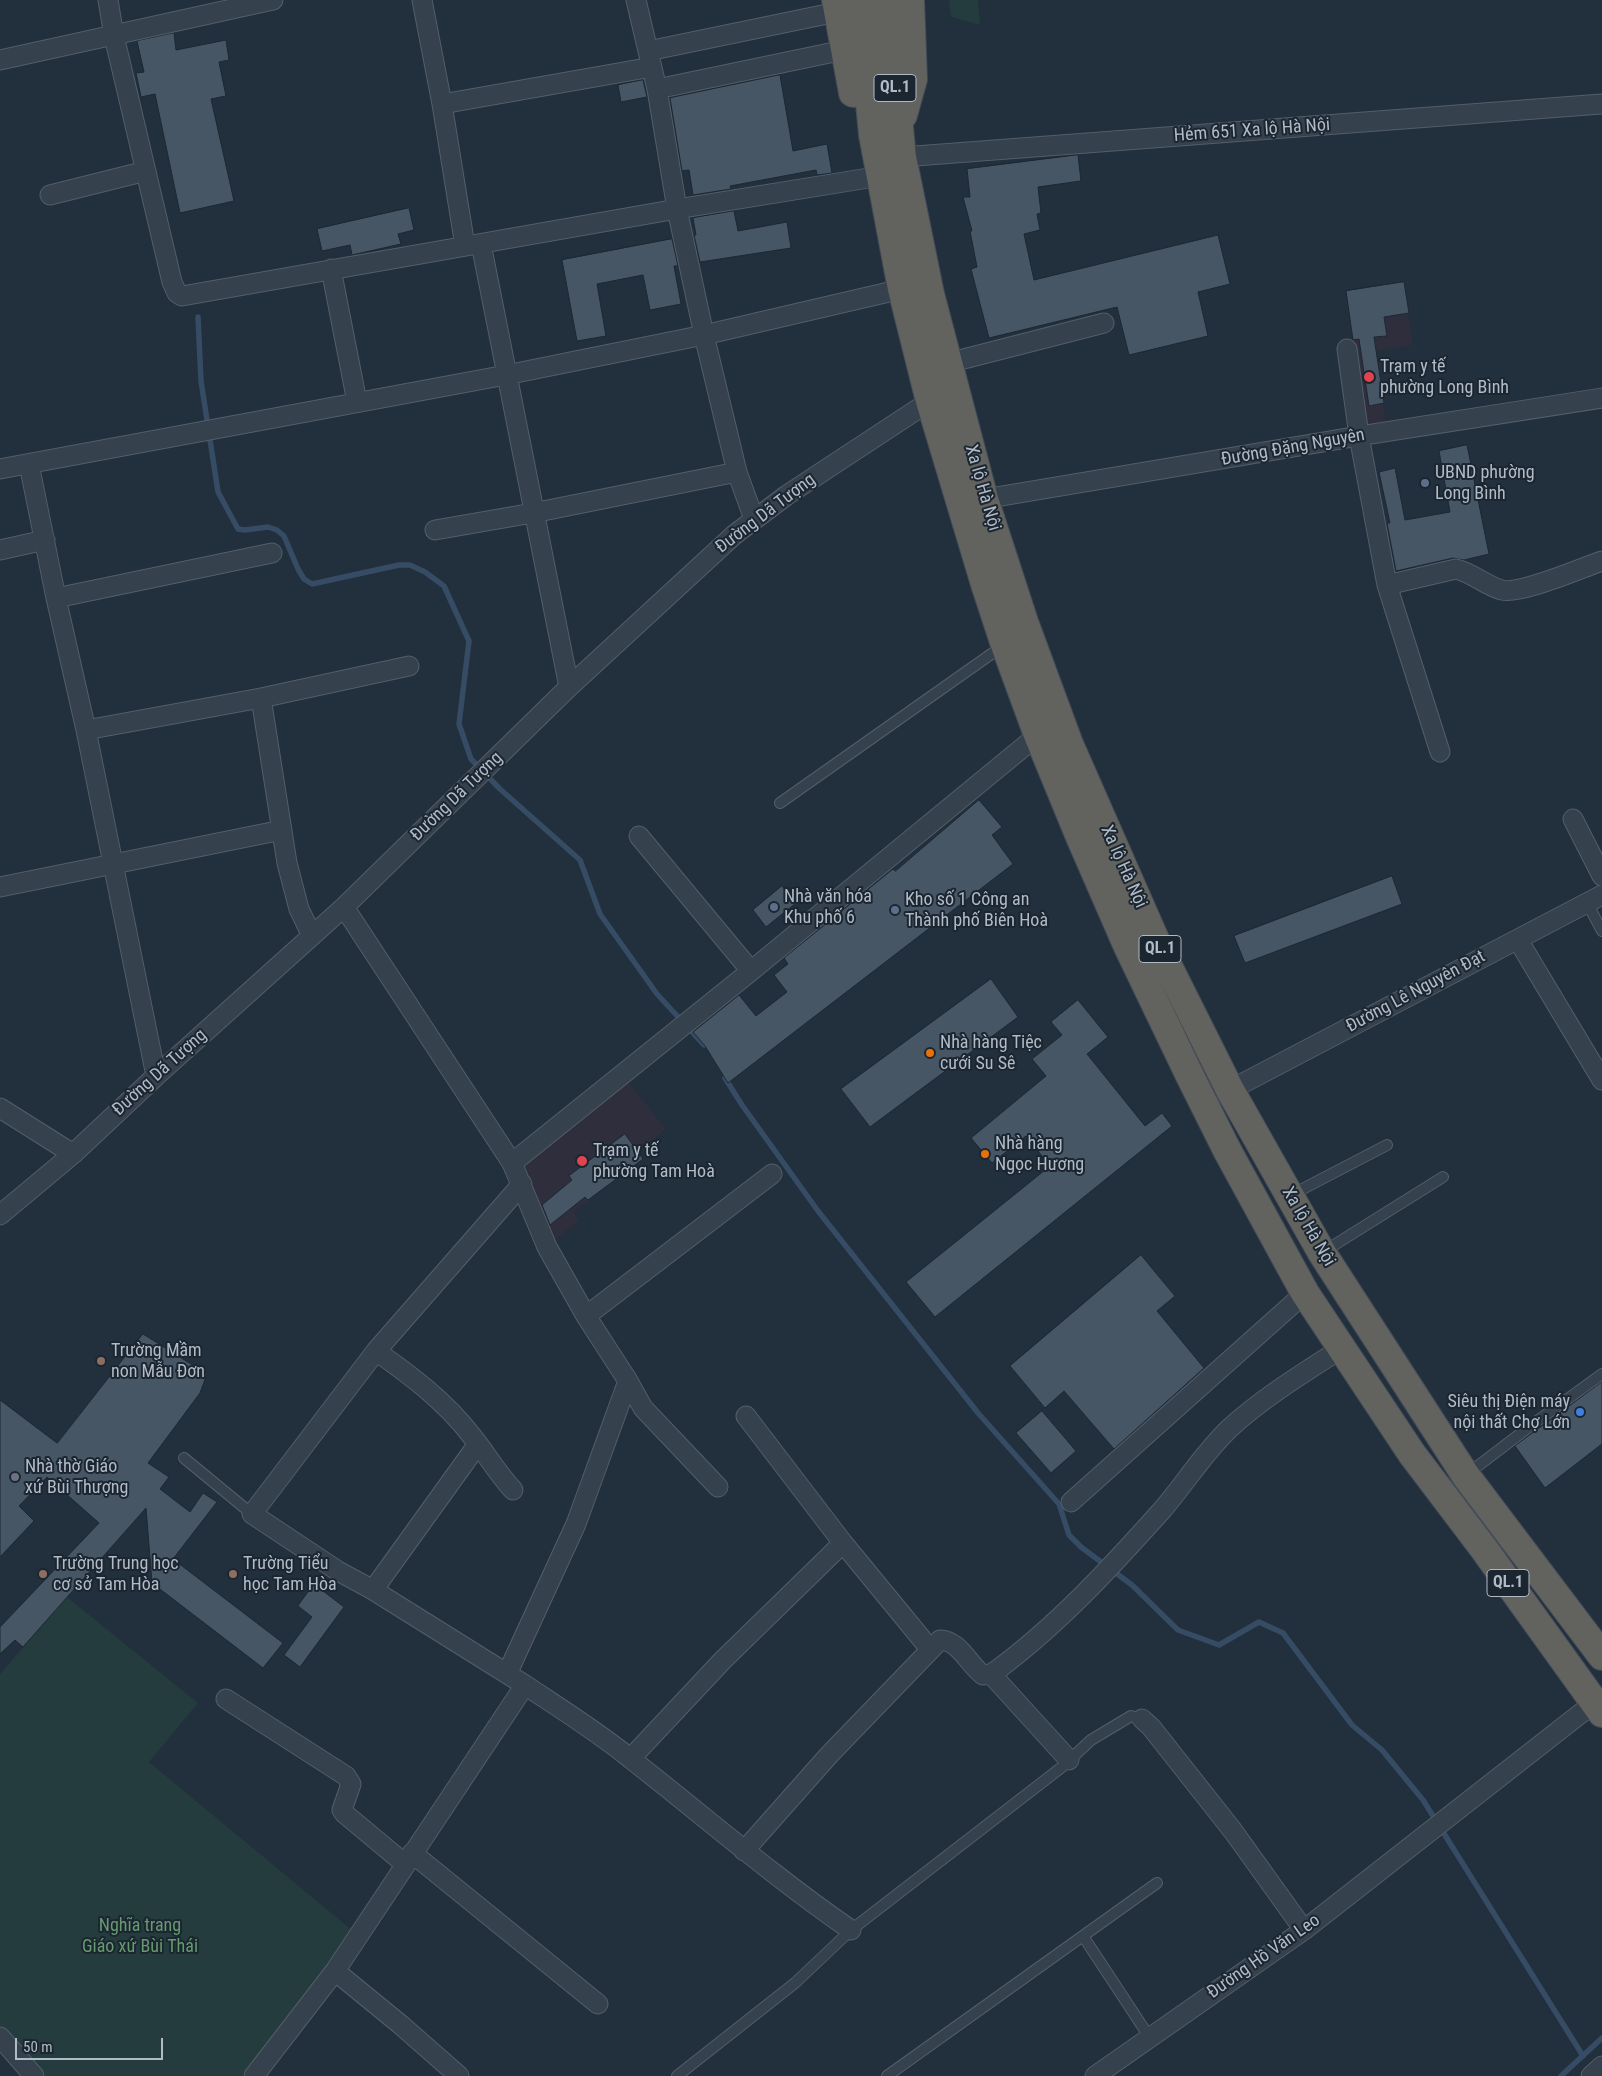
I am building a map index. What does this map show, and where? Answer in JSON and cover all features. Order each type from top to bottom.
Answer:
[{"type":"highway","name":"QL.1","points":[[886,0],[899,129]]},
{"type":"highway","points":[[899,129],[913,79],[910,0]]},
{"type":"highway","name":"QL.1","points":[[844,4],[854,55]]},
{"type":"highway","name":"Xa lộ Hà Nội","points":[[854,55],[873,135],[902,289],[930,401],[985,584],[1038,735],[1128,947],[1227,1150],[1305,1293],[1412,1454],[1490,1557],[1598,1708]]},
{"type":"highway","name":"Xa lộ Hà Nội","points":[[899,129],[902,157],[930,294],[984,499],[1024,622],[1070,744],[1157,944],[1230,1090],[1322,1253],[1466,1476],[1602,1656]]},
{"type":"street","points":[[108,0],[114,36],[172,282],[177,293],[182,296],[677,209],[881,176]]},
{"type":"street","points":[[0,60],[273,0]]},
{"type":"street","points":[[422,0],[442,104],[473,245],[506,375],[569,687]]},
{"type":"street","points":[[636,0],[657,90],[677,209],[704,336],[737,472],[754,519]]},
{"type":"street","points":[[442,104],[650,59],[844,4]]},
{"type":"street","points":[[657,90],[854,55]]},
{"type":"street","name":"Hẻm 651 Xa lộ Hà Nội","points":[[902,157],[1602,104]]},
{"type":"street","points":[[50,196],[146,171]]},
{"type":"street","points":[[331,270],[357,402]]},
{"type":"street","points":[[0,469],[506,375],[704,336],[902,289]]},
{"type":"street","points":[[948,363],[1104,323]]},
{"type":"street","points":[[1347,349],[1359,436],[1387,585],[1440,752]]},
{"type":"street","name":"Đường Đặng Nguyên","points":[[984,499],[1359,436],[1602,398]]},
{"type":"street","name":"Đường Dã Tượng","points":[[0,1215],[73,1154],[156,1076],[344,907],[569,687],[754,519],[787,495],[930,401]]},
{"type":"street","points":[[29,464],[56,598],[86,730],[156,1076]]},
{"type":"street","points":[[435,530],[533,513],[737,472]]},
{"type":"street","points":[[0,550],[45,540]]},
{"type":"street","points":[[56,598],[272,553]]},
{"type":"street","points":[[1387,585],[1456,569],[1465,571],[1502,590],[1517,590],[1602,560]]},
{"type":"street","points":[[86,730],[261,698],[409,666]]},
{"type":"street","points":[[261,698],[292,888],[312,936]]},
{"type":"street","points":[[512,1162],[751,971],[1038,735]]},
{"type":"street","points":[[1573,819],[1602,876]]},
{"type":"street","points":[[0,887],[282,830]]},
{"type":"street","points":[[639,836],[751,971]]},
{"type":"street","name":"Đường Lê Nguyên Đạt","points":[[1230,1090],[1594,899]]},
{"type":"street","points":[[344,907],[512,1162],[547,1247],[586,1316],[644,1408],[718,1487]]},
{"type":"street","points":[[1518,940],[1602,1080]]},
{"type":"street","points":[[0,1108],[73,1154]]},
{"type":"street","points":[[586,1316],[772,1174]]},
{"type":"street","points":[[522,1184],[376,1351],[252,1514],[324,1562],[373,1590],[525,1685],[631,1758],[744,1851],[802,1896],[851,1930]]},
{"type":"street","points":[[1071,1502],[1305,1293]]},
{"type":"street","points":[[744,1851],[829,1755],[940,1640],[953,1643],[981,1674],[991,1674],[1068,1611],[1164,1508],[1214,1445],[1232,1427],[1295,1379],[1342,1348]]},
{"type":"street","points":[[376,1351],[438,1400],[450,1412],[478,1444],[498,1474],[513,1490]]},
{"type":"street","points":[[507,1674],[576,1524],[628,1381]]},
{"type":"street","points":[[746,1416],[843,1543],[930,1649]]},
{"type":"street","points":[[373,1590],[478,1444]]},
{"type":"street","points":[[631,1758],[723,1660],[843,1543]]},
{"type":"street","points":[[991,1674],[1070,1760]]},
{"type":"street","points":[[254,2076],[335,1971],[525,1685]]},
{"type":"street","points":[[226,1699],[346,1776],[351,1784],[342,1810],[345,1814],[408,1859],[598,2004]]},
{"type":"street","name":"Đường Hồ Văn Leo","points":[[1095,2076],[1304,1930],[1449,1816],[1598,1708]]},
{"type":"street","points":[[1142,1719],[1151,1726],[1233,1831],[1304,1930]]},
{"type":"street","points":[[335,1971],[402,2025],[458,2076]]},
{"type":"street","points":[[0,2037],[34,2076]]},
{"type":"street","points":[[1591,2076],[1602,2066]]},
{"type":"lane","points":[[780,803],[1005,644]]},
{"type":"lane","points":[[1594,899],[1602,931]]},
{"type":"lane","points":[[1290,1196],[1387,1145]]},
{"type":"lane","points":[[1322,1253],[1444,1177]]},
{"type":"lane","points":[[1466,1476],[1602,1374]]},
{"type":"lane","points":[[184,1458],[252,1514]]},
{"type":"lane","points":[[677,2076],[795,1983],[851,1930],[1070,1760],[1091,1740],[1131,1716],[1142,1719]]},
{"type":"lane","points":[[888,2076],[1157,1883]]},
{"type":"lane","points":[[1083,1936],[1150,2038]]},
{"type":"shaded area","name":"Trạm y tế phường Long Bình","points":[[1404,282],[1413,345],[1376,351],[1386,424],[1365,428],[1346,291]]},
{"type":"shaded area","name":"Trạm y tế phường Tam Hoà","points":[[626,1079],[666,1129],[638,1152],[643,1159],[573,1212],[579,1221],[552,1242],[520,1164]]},
{"type":"green space","points":[[949,0],[978,0],[980,25],[951,17]]},
{"type":"green space","name":"Nghĩa trang Giáo xứ Bùi Thái","points":[[67,1597],[198,1703],[149,1762],[353,1931],[329,1967],[244,2076],[43,2076],[0,2026],[0,1674]]},
{"type":"building","points":[[174,33],[176,50],[226,40],[229,60],[219,62],[226,96],[211,99],[234,201],[180,213],[155,94],[141,97],[136,73],[144,72],[137,41]]},
{"type":"building","points":[[780,75],[793,151],[827,144],[832,173],[817,175],[816,170],[730,186],[731,189],[693,195],[689,170],[682,171],[670,98]]},
{"type":"building","points":[[643,80],[647,97],[621,102],[618,85]]},
{"type":"building","points":[[1078,155],[1081,181],[1038,187],[1041,213],[1037,214],[1040,230],[1024,234],[1034,280],[1218,235],[1230,284],[1198,292],[1208,336],[1129,355],[1117,307],[989,338],[971,269],[977,267],[970,231],[972,231],[963,197],[970,197],[967,169]]},
{"type":"building","points":[[409,208],[414,230],[398,234],[401,244],[352,255],[350,245],[322,251],[317,229]]},
{"type":"building","points":[[734,211],[738,231],[787,222],[791,248],[700,262],[694,235],[696,235],[693,218]]},
{"type":"building","points":[[672,239],[678,266],[674,266],[681,304],[650,310],[643,275],[597,284],[606,336],[577,341],[562,260]]},
{"type":"building","name":"Trạm y tế phường Long Bình","points":[[1404,282],[1409,313],[1384,317],[1387,336],[1374,337],[1384,403],[1369,406],[1359,339],[1353,340],[1346,291]]},
{"type":"building","points":[[1467,445],[1489,554],[1464,560],[1453,558],[1396,571],[1387,523],[1390,523],[1379,472],[1395,468],[1405,520],[1450,512],[1439,451]]},
{"type":"building","name":"Kho số 1 Công an Thành phố Biên Hoà","points":[[979,800],[1002,827],[992,835],[1013,864],[728,1083],[705,1046],[693,1032],[739,995],[756,1016],[787,992],[774,975],[788,964],[784,958],[893,869],[895,871]]},
{"type":"building","points":[[1392,876],[1402,904],[1245,963],[1234,936]]},
{"type":"building","name":"Nhà văn hóa Khu phố 6","points":[[782,886],[796,903],[766,927],[753,910]]},
{"type":"building","points":[[991,979],[1018,1017],[870,1127],[841,1089]]},
{"type":"building","points":[[1078,1000],[1108,1037],[1087,1054],[1145,1126],[1162,1113],[1172,1126],[935,1317],[906,1282],[1050,1166],[1026,1136],[992,1163],[971,1138],[1046,1076],[1032,1059],[1062,1035],[1051,1022]]},
{"type":"building","points":[[625,1134],[643,1159],[588,1200],[585,1197],[550,1225],[542,1205],[572,1180],[569,1176]]},
{"type":"building","points":[[1141,1255],[1175,1296],[1157,1311],[1204,1368],[1114,1449],[1064,1391],[1045,1408],[1010,1366]]},
{"type":"building","points":[[143,1334],[207,1374],[200,1393],[148,1463],[169,1477],[160,1489],[190,1512],[203,1493],[217,1502],[173,1559],[283,1643],[263,1668],[152,1583],[146,1508],[23,1647],[15,1640],[0,1654],[0,1627],[99,1523],[47,1477],[19,1506],[34,1521],[0,1557],[0,1400],[57,1443]]},
{"type":"building","name":"Siêu thị Điện máy nội thất Chợ Lớn","points":[[1602,1382],[1602,1444],[1545,1488],[1515,1446]]},
{"type":"building","points":[[1042,1411],[1076,1451],[1051,1473],[1016,1433]]},
{"type":"building","points":[[314,1584],[344,1607],[300,1667],[284,1655],[312,1617],[298,1606]]},
{"type":"waterway","points":[[198,317],[201,381],[218,492],[238,529],[268,527],[277,530],[284,536],[304,579],[312,584],[399,565],[410,565],[425,572],[444,586],[469,641],[459,724],[471,759],[500,789],[580,860],[600,914],[657,994],[704,1045]]},
{"type":"waterway","points":[[725,1078],[742,1105],[818,1211],[978,1413],[1059,1504],[1069,1535],[1081,1547],[1132,1585],[1178,1630],[1219,1645],[1259,1622],[1283,1633],[1352,1725],[1382,1750],[1423,1800],[1583,2056]]},
{"type":"waterway","points":[[1561,2076],[1602,2038]]},
{"type":"place","name":"Trạm y tế phường Long Bình","points":[[1369,377]]},
{"type":"place","name":"UBND phường Long Bình","points":[[1425,483]]},
{"type":"place","name":"Nhà văn hóa Khu phố 6","points":[[774,907]]},
{"type":"place","name":"Kho số 1 Công an Thành phố Biên Hoà","points":[[895,910]]},
{"type":"place","name":"Nhà hàng Tiệc cưới Su Sê","points":[[930,1053]]},
{"type":"place","name":"Nhà hàng Ngọc Hương","points":[[985,1154]]},
{"type":"place","name":"Trạm y tế phường Tam Hoà","points":[[582,1161]]},
{"type":"place","name":"Trường Mầm non Mẫu Đơn","points":[[101,1361]]},
{"type":"place","name":"Siêu thị Điện máy nội thất Chợ Lớn","points":[[1580,1412]]},
{"type":"place","name":"Nhà thờ Giáo xứ Bùi Thượng","points":[[15,1477]]},
{"type":"place","name":"Trường Trung học cơ sở Tam Hòa","points":[[43,1574]]},
{"type":"place","name":"Trường Tiểu học Tam Hòa","points":[[233,1574]]}]
